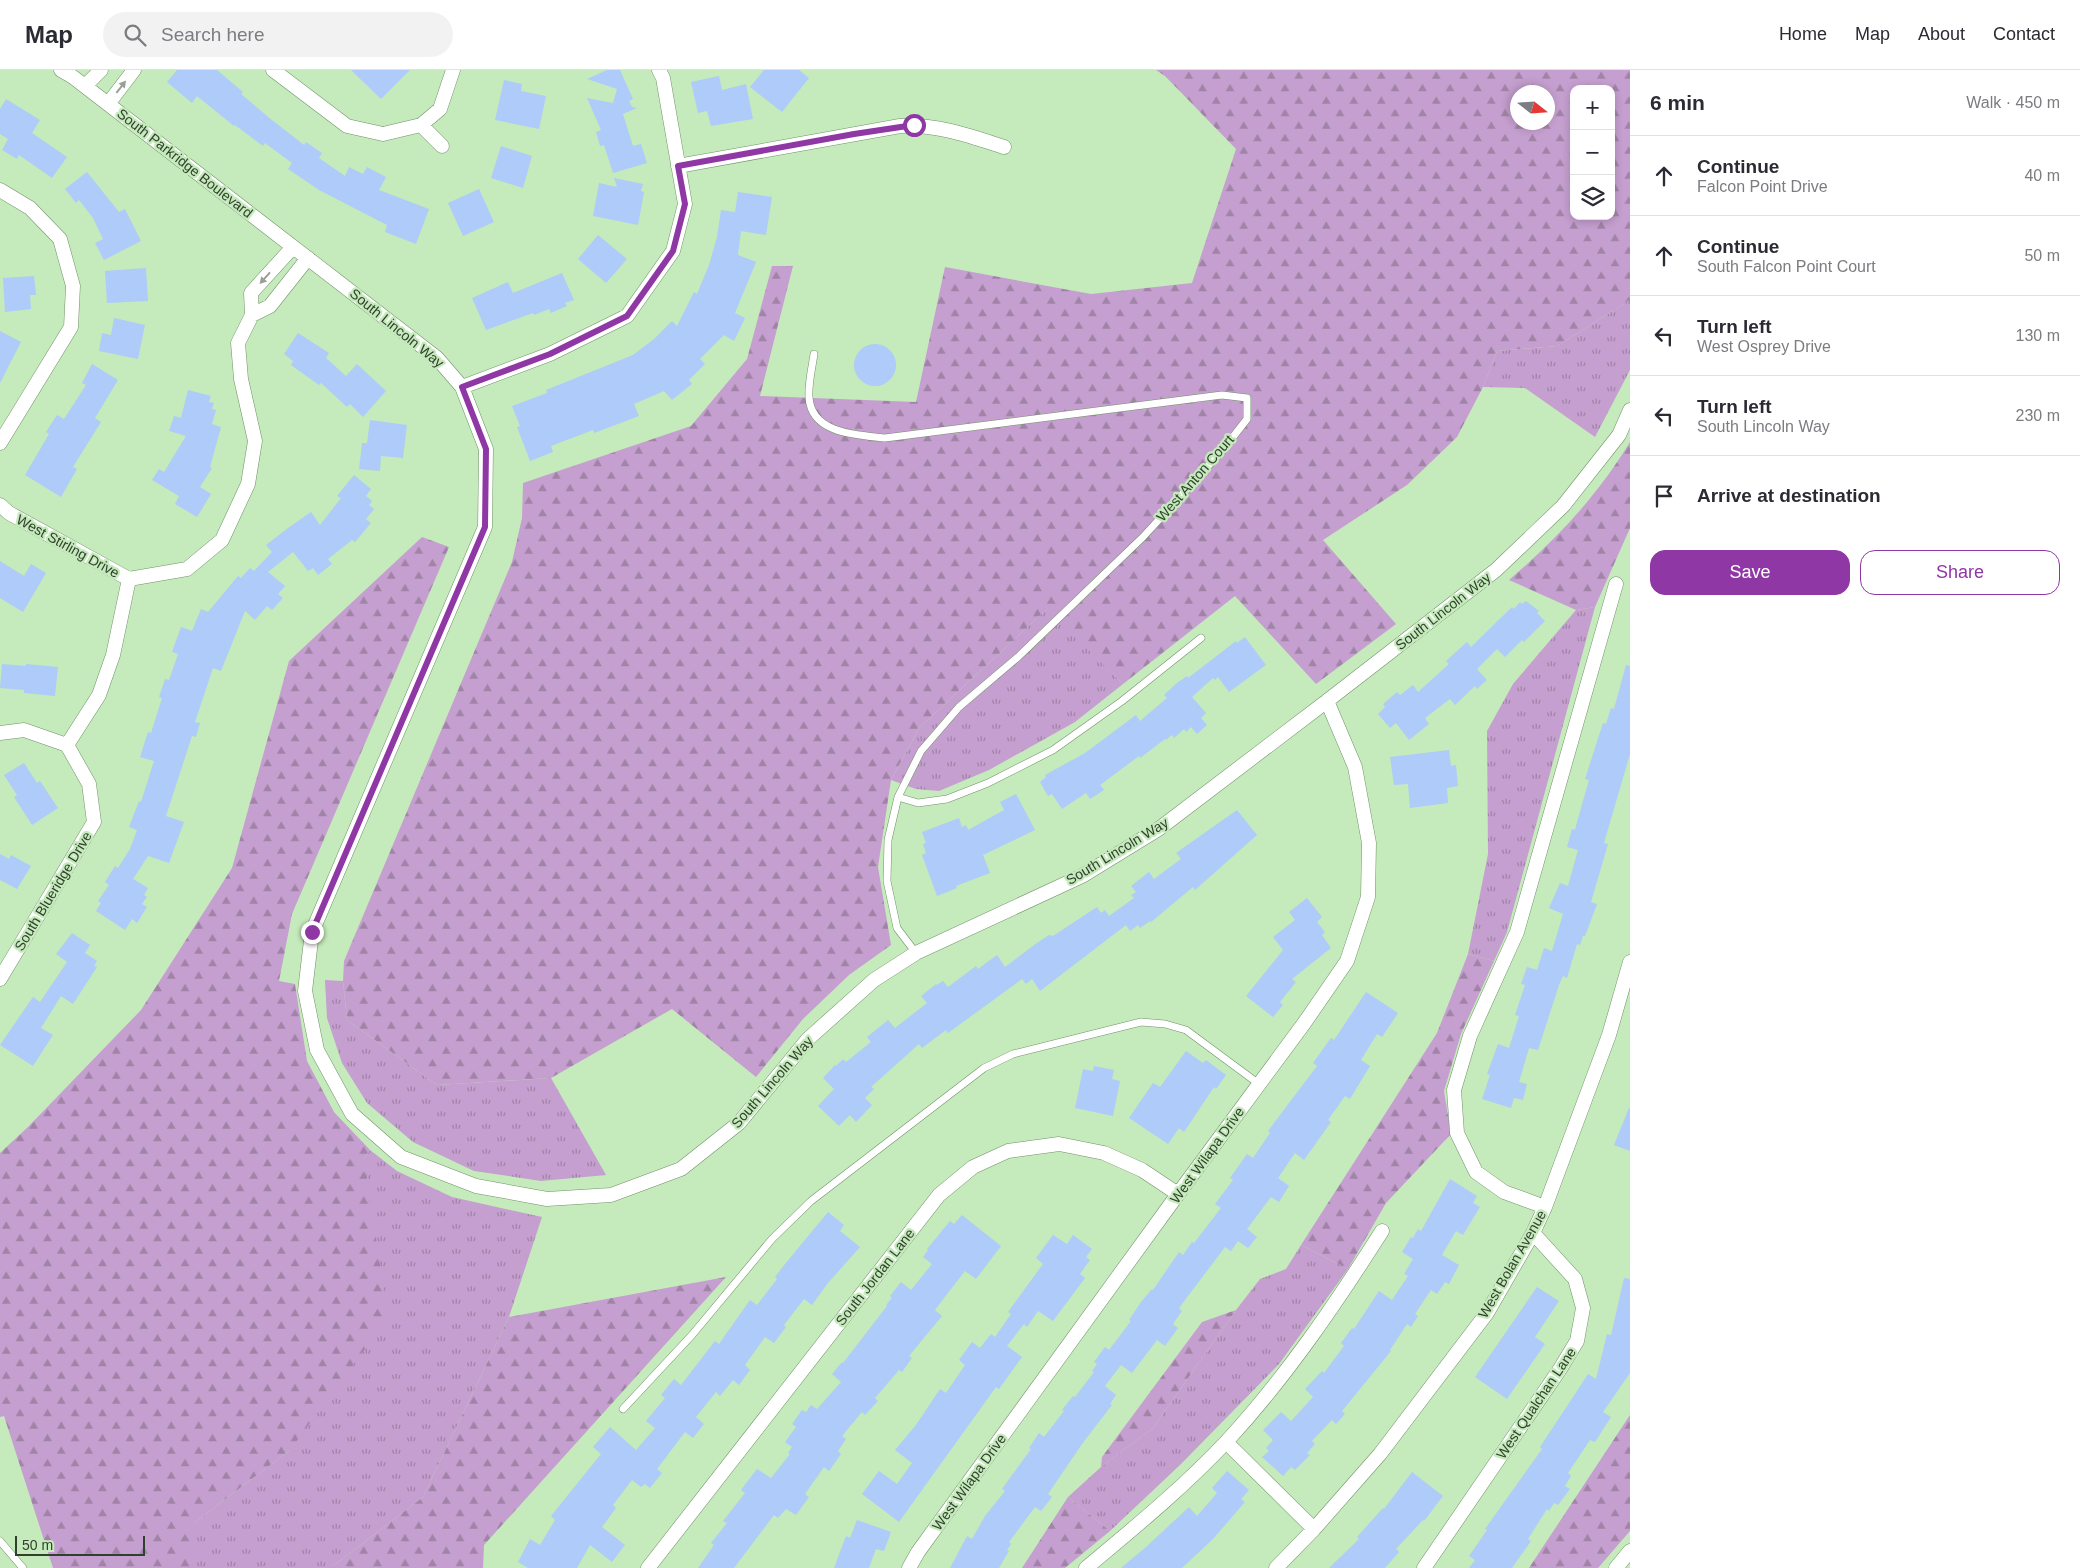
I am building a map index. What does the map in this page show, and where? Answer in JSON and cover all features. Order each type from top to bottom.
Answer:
[{"type":"street","name":"South Parkridge Boulevard","points":[[61,70],[85,86],[308,258]]},
{"type":"street","points":[[85,86],[101,70]]},
{"type":"street","points":[[108,104],[134,70]]},
{"type":"street","points":[[273,70],[347,126],[383,134],[421,125],[440,108],[454,70]]},
{"type":"street","points":[[462,387],[550,354],[627,316],[673,251],[685,204],[659,70]]},
{"type":"street","points":[[421,125],[442,146]]},
{"type":"street","points":[[678,166],[914,125],[959,132],[1004,147]]},
{"type":"street","points":[[0,190],[30,208],[60,239],[73,286],[71,327],[0,443]]},
{"type":"street","points":[[293,247],[251,294],[252,315],[270,306],[308,258]]},
{"type":"street","name":"South Lincoln Way","points":[[308,258],[437,358],[462,387],[486,449],[485,527],[312,932],[305,991],[317,1050],[352,1114],[401,1157],[476,1186],[548,1199],[611,1195],[681,1168],[739,1123],[808,1039],[874,980],[916,953],[1082,876],[1160,828],[1496,570],[1563,506],[1619,435],[1630,410]]},
{"type":"street","name":"West Stirling Drive","points":[[0,505],[9,513],[129,579],[187,569],[222,540],[248,484],[255,441],[241,379],[238,343],[252,315]]},
{"type":"street","points":[[0,733],[24,730],[67,745],[99,695],[113,655],[129,579]]},
{"type":"street","points":[[1545,1207],[1504,1192],[1476,1172],[1457,1133],[1454,1090],[1470,1036],[1517,932],[1616,584]]},
{"type":"street","name":"West Wilapa Drive","points":[[910,1568],[918,1552],[1347,961],[1368,897],[1370,843],[1355,767],[1327,701]]},
{"type":"street","name":"South Blueridge Drive","points":[[0,979],[94,822],[89,784],[67,745]]},
{"type":"street","name":"West Bolan Avenue","points":[[1276,1568],[1314,1529],[1380,1454],[1487,1312],[1533,1233],[1545,1207],[1609,1036],[1630,962]]},
{"type":"street","name":"South Jordan Lane","points":[[648,1568],[939,1195],[973,1167],[1008,1151],[1059,1144],[1104,1153],[1142,1170],[1178,1194]]},
{"type":"street","points":[[1086,1568],[1149,1515],[1226,1442],[1282,1377],[1337,1302],[1382,1231]]},
{"type":"street","name":"West Qualchan Lane","points":[[1424,1568],[1560,1369],[1577,1341],[1583,1308],[1574,1279],[1533,1233]]},
{"type":"street","points":[[1226,1442],[1314,1529]]},
{"type":"street","points":[[1616,1568],[1630,1551]]},
{"type":"lane","name":"West Anton Court","points":[[814,354],[809,398],[815,416],[827,426],[848,434],[885,438],[1222,395],[1247,398],[1247,419],[1222,451],[1143,537],[1018,658],[959,707],[921,751],[898,797],[888,840],[887,881],[897,928],[916,953]]},
{"type":"lane","points":[[898,797],[918,803],[947,799],[988,783],[1053,750],[1122,701],[1201,638]]},
{"type":"lane","points":[[623,1409],[692,1335],[772,1239],[811,1201],[984,1068],[1013,1054],[1141,1022],[1165,1024],[1186,1030],[1259,1084]]},
{"type":"lane","points":[[0,1540],[24,1568]]},
{"type":"green space","points":[[1156,70],[1630,70],[1630,300],[1557,346],[1497,351],[1483,387],[1457,437],[1407,485],[1323,540],[1396,624],[1316,684],[1235,596],[1123,684],[1047,609],[919,728],[891,780],[878,867],[891,945],[849,975],[803,1019],[756,1077],[672,1009],[551,1078],[437,1085],[347,1020],[343,981],[344,961],[512,562],[522,518],[523,483],[691,426],[747,359],[772,266],[793,266],[760,396],[916,402],[945,267],[1091,294],[1192,283],[1236,149],[1165,76]]},
{"type":"green space","points":[[1630,300],[1630,370],[1595,437],[1525,388],[1483,387],[1497,351],[1557,346]]},
{"type":"green space","points":[[1630,442],[1630,528],[1595,607],[1576,610],[1509,580],[1560,533],[1575,516],[1618,462]]},
{"type":"green space","points":[[422,537],[449,547],[292,914],[279,981],[295,984],[307,1061],[334,1112],[370,1150],[364,1159],[388,1318],[290,1450],[194,1523],[194,1568],[53,1568],[4,1416],[0,1417],[0,1153],[28,1127],[141,1010],[232,868],[289,661]]},
{"type":"green space","points":[[1595,607],[1507,932],[1494,961],[1468,954],[1488,854],[1487,731],[1513,684],[1576,610]]},
{"type":"green space","points":[[1048,608],[1123,684],[1075,722],[989,770],[939,791],[916,789],[891,780],[919,728]]},
{"type":"green space","points":[[1468,954],[1494,961],[1461,1034],[1444,1091],[1451,1134],[1386,1203],[1348,1269],[1301,1245],[1437,1033]]},
{"type":"green space","points":[[325,980],[343,981],[347,1020],[437,1085],[551,1078],[606,1175],[541,1181],[474,1171],[413,1142],[367,1103],[342,1063],[327,1018]]},
{"type":"green space","points":[[370,1150],[397,1171],[452,1197],[542,1217],[509,1317],[423,1497],[333,1566],[333,1568],[194,1568],[194,1523],[290,1450],[364,1159]]},
{"type":"green space","points":[[1301,1245],[1348,1269],[1279,1364],[1181,1464],[1110,1531],[1068,1497],[1101,1467],[1153,1428],[1260,1279],[1286,1269]]},
{"type":"green space","points":[[726,1277],[484,1545],[483,1568],[333,1568],[333,1566],[423,1497],[509,1317]]},
{"type":"green space","points":[[1236,1310],[1153,1428],[1101,1467],[1102,1457],[1202,1322]]},
{"type":"green space","points":[[1630,1415],[1630,1531],[1598,1568],[1529,1568]]},
{"type":"green space","points":[[1068,1497],[1110,1531],[1065,1568],[1022,1568]]},
{"type":"building","points":[[177,70],[217,70],[243,92],[241,94],[272,120],[304,145],[306,142],[322,153],[319,158],[345,176],[349,167],[363,174],[367,167],[386,177],[379,190],[429,209],[416,244],[385,232],[387,225],[319,190],[288,169],[292,163],[265,143],[263,146],[234,126],[197,96],[192,103],[167,82]]},
{"type":"building","points":[[351,70],[410,70],[381,99]]},
{"type":"building","points":[[607,70],[620,70],[633,99],[629,101],[632,107],[637,108],[623,114],[633,146],[641,144],[647,163],[613,173],[604,145],[600,146],[596,132],[601,130],[587,98],[613,103],[617,89],[587,79]]},
{"type":"building","points":[[764,70],[799,70],[809,78],[782,112],[750,87]]},
{"type":"building","points":[[719,76],[722,90],[746,84],[753,119],[711,126],[707,111],[698,113],[691,82]]},
{"type":"building","points":[[504,80],[522,84],[521,91],[546,96],[539,129],[495,120]]},
{"type":"building","points":[[6,99],[40,120],[32,133],[67,157],[52,178],[19,155],[17,159],[2,150],[8,139],[0,134],[0,109]]},
{"type":"building","points":[[501,146],[532,156],[523,188],[491,178]]},
{"type":"building","points":[[87,172],[119,212],[125,209],[141,241],[104,260],[95,243],[103,239],[93,218],[79,200],[76,203],[65,189]]},
{"type":"building","points":[[614,178],[643,184],[641,191],[644,192],[638,225],[593,216],[599,183],[617,187]]},
{"type":"building","points":[[479,189],[494,222],[463,236],[448,203]]},
{"type":"building","points":[[738,192],[772,197],[766,235],[741,231],[738,255],[756,262],[735,313],[745,318],[734,341],[724,335],[700,359],[705,364],[689,380],[692,384],[672,400],[664,391],[634,404],[639,416],[594,433],[593,430],[551,446],[553,452],[530,461],[517,427],[520,426],[512,406],[547,393],[546,390],[633,355],[654,339],[672,321],[677,326],[694,292],[697,294],[709,265],[717,237],[721,210],[735,212]]},
{"type":"building","points":[[598,235],[627,259],[606,283],[578,259]]},
{"type":"building","points":[[146,268],[148,301],[107,303],[105,271]]},
{"type":"building","points":[[562,273],[574,300],[565,303],[567,306],[551,313],[549,309],[534,315],[533,313],[486,330],[472,298],[508,282],[513,293]]},
{"type":"building","points":[[34,276],[36,295],[30,295],[31,309],[5,312],[3,278]]},
{"type":"building","points":[[114,318],[145,325],[138,359],[99,351],[102,333],[111,335]]},
{"type":"building","points":[[0,331],[21,342],[0,383]]},
{"type":"building","points":[[298,333],[329,353],[326,358],[346,376],[357,364],[386,391],[363,417],[350,404],[347,407],[321,383],[319,385],[291,365],[293,361],[284,354]]},
{"type":"building","points":[[875,344],[890,350],[896,365],[890,380],[875,386],[860,380],[854,365],[860,350]]},
{"type":"building","points":[[92,364],[118,380],[95,418],[101,422],[73,467],[77,469],[61,497],[25,475],[49,434],[46,432],[57,415],[64,419],[86,385],[82,383]]},
{"type":"building","points":[[188,390],[211,396],[209,402],[214,403],[212,409],[216,410],[212,424],[221,427],[210,467],[212,468],[200,487],[211,494],[197,517],[175,504],[179,496],[152,480],[159,469],[164,472],[186,436],[169,431],[174,416],[181,418]]},
{"type":"building","points":[[370,420],[407,425],[403,458],[381,456],[380,471],[359,469],[362,443],[367,443]]},
{"type":"building","points":[[354,475],[371,489],[366,496],[372,501],[369,505],[374,509],[366,519],[371,523],[355,542],[352,540],[328,559],[332,564],[318,575],[313,568],[308,571],[293,552],[268,572],[285,586],[278,594],[283,598],[272,610],[267,606],[255,620],[245,611],[221,671],[213,668],[195,722],[200,723],[196,737],[192,736],[166,816],[184,822],[169,863],[148,856],[133,879],[148,888],[144,895],[147,897],[142,904],[147,907],[137,923],[132,919],[125,930],[96,911],[101,903],[98,901],[109,885],[105,882],[115,866],[118,868],[130,849],[137,830],[129,827],[139,801],[141,802],[154,761],[140,757],[148,732],[151,733],[162,698],[159,697],[165,679],[169,680],[178,654],[172,652],[181,627],[192,631],[201,609],[208,612],[238,576],[241,578],[250,568],[254,571],[272,552],[266,545],[288,528],[311,512],[320,525],[341,498],[337,496]]},
{"type":"building","points":[[0,561],[24,576],[31,564],[46,573],[23,612],[0,598]]},
{"type":"building","points":[[1526,601],[1539,611],[1537,613],[1545,621],[1524,642],[1522,640],[1505,657],[1497,649],[1477,669],[1487,680],[1477,689],[1475,686],[1455,705],[1450,699],[1425,718],[1429,724],[1409,740],[1396,723],[1390,728],[1378,714],[1385,707],[1383,704],[1397,692],[1400,695],[1413,685],[1418,692],[1449,664],[1446,661],[1467,642],[1471,647],[1512,607],[1514,609],[1520,602],[1522,604]]},
{"type":"building","points":[[1245,637],[1266,665],[1229,692],[1218,677],[1215,680],[1213,678],[1192,697],[1206,713],[1201,718],[1207,725],[1197,734],[1191,727],[1186,732],[1184,729],[1174,738],[1172,735],[1165,739],[1100,785],[1104,790],[1090,799],[1086,793],[1062,809],[1052,794],[1048,796],[1040,782],[1046,777],[1045,775],[1085,753],[1136,715],[1140,721],[1167,698],[1164,695],[1177,683],[1187,676],[1188,678],[1236,641],[1237,643]]},
{"type":"building","points":[[2,664],[58,667],[55,696],[0,688]]},
{"type":"building","points":[[1626,665],[1630,666],[1630,754],[1604,843],[1608,844],[1591,902],[1597,904],[1585,936],[1583,936],[1580,945],[1577,944],[1567,978],[1563,976],[1559,985],[1538,1050],[1529,1048],[1519,1082],[1527,1084],[1523,1100],[1514,1098],[1511,1108],[1482,1099],[1490,1075],[1487,1074],[1498,1044],[1509,1048],[1519,1016],[1515,1015],[1525,985],[1521,984],[1527,967],[1537,970],[1544,948],[1552,951],[1563,914],[1549,908],[1560,883],[1568,886],[1578,850],[1567,847],[1572,829],[1575,830],[1589,780],[1585,779],[1603,723],[1606,724],[1611,708],[1614,709]]},
{"type":"building","points":[[1449,750],[1451,766],[1456,765],[1458,786],[1447,788],[1448,803],[1410,808],[1408,784],[1394,785],[1390,757]]},
{"type":"building","points":[[24,763],[37,783],[40,781],[58,808],[32,825],[14,797],[17,795],[4,775]]},
{"type":"building","points":[[1016,794],[1035,830],[983,855],[990,873],[956,886],[957,888],[937,896],[922,855],[926,853],[923,844],[926,843],[922,832],[959,818],[962,827],[966,825],[968,830],[1004,810],[1000,802]]},
{"type":"building","points":[[1237,810],[1257,835],[1195,890],[1193,887],[1151,922],[1140,928],[1138,925],[1130,931],[1126,925],[1040,991],[1032,979],[1026,984],[1022,979],[948,1033],[946,1030],[922,1048],[919,1044],[871,1087],[874,1089],[865,1098],[872,1105],[856,1122],[850,1115],[839,1126],[818,1106],[834,1089],[823,1078],[835,1065],[843,1059],[846,1062],[871,1042],[867,1037],[888,1020],[895,1028],[927,1003],[921,996],[936,984],[943,981],[948,987],[976,966],[978,969],[997,955],[1005,967],[1049,935],[1053,936],[1097,907],[1101,913],[1105,910],[1109,916],[1134,898],[1131,895],[1136,892],[1131,886],[1149,872],[1154,879],[1181,859],[1176,853]]},
{"type":"building","points":[[0,854],[9,859],[11,855],[31,866],[17,889],[0,880]]},
{"type":"building","points":[[1307,898],[1322,917],[1317,922],[1325,932],[1322,935],[1331,948],[1292,979],[1296,982],[1280,1002],[1283,1005],[1273,1017],[1246,996],[1283,950],[1273,937],[1295,920],[1289,912]]},
{"type":"building","points":[[72,933],[90,945],[85,953],[97,961],[94,966],[97,967],[73,1004],[61,996],[41,1028],[53,1035],[33,1066],[0,1045],[33,997],[40,1002],[67,962],[56,954]]},
{"type":"building","points":[[1366,992],[1398,1013],[1382,1037],[1377,1034],[1361,1060],[1370,1066],[1350,1099],[1345,1096],[1328,1120],[1331,1122],[1304,1160],[1295,1153],[1278,1178],[1289,1186],[1279,1202],[1271,1197],[1247,1229],[1257,1237],[1248,1248],[1238,1241],[1231,1251],[1225,1247],[1179,1308],[1182,1311],[1173,1324],[1178,1328],[1165,1346],[1157,1340],[1132,1373],[1121,1365],[1105,1386],[1116,1395],[1110,1404],[1112,1405],[1082,1444],[1048,1494],[1052,1497],[1041,1511],[1035,1507],[1009,1542],[1011,1544],[1007,1550],[1009,1551],[999,1568],[950,1568],[967,1536],[972,1539],[985,1516],[1005,1491],[1002,1489],[1031,1449],[1029,1448],[1039,1433],[1044,1437],[1064,1411],[1062,1410],[1073,1396],[1075,1397],[1094,1372],[1092,1371],[1097,1364],[1094,1362],[1105,1347],[1109,1350],[1131,1321],[1129,1320],[1141,1302],[1153,1290],[1179,1252],[1183,1255],[1221,1208],[1215,1204],[1233,1180],[1230,1178],[1247,1154],[1253,1158],[1270,1133],[1268,1131],[1317,1066],[1313,1063],[1331,1038],[1334,1040]]},
{"type":"building","points":[[1186,1051],[1203,1063],[1206,1060],[1226,1075],[1216,1089],[1214,1087],[1184,1132],[1179,1128],[1168,1144],[1129,1118],[1153,1083],[1160,1087]]},
{"type":"building","points":[[1094,1066],[1114,1070],[1112,1079],[1120,1081],[1113,1116],[1075,1108],[1083,1069],[1093,1071]]},
{"type":"building","points":[[1630,1108],[1630,1151],[1614,1145]]},
{"type":"building","points":[[1450,1179],[1477,1196],[1473,1203],[1480,1207],[1463,1235],[1456,1231],[1442,1255],[1459,1265],[1449,1284],[1445,1282],[1437,1294],[1431,1290],[1415,1314],[1418,1316],[1411,1327],[1407,1324],[1391,1351],[1342,1411],[1345,1414],[1336,1424],[1332,1420],[1312,1441],[1315,1444],[1307,1453],[1310,1455],[1295,1470],[1291,1467],[1283,1476],[1262,1457],[1269,1451],[1266,1448],[1273,1440],[1263,1430],[1281,1412],[1291,1421],[1313,1397],[1305,1389],[1322,1371],[1324,1373],[1344,1346],[1341,1343],[1352,1328],[1354,1329],[1379,1291],[1392,1300],[1408,1276],[1404,1274],[1413,1259],[1402,1252],[1418,1229],[1421,1231]]},
{"type":"building","points":[[828,1212],[844,1225],[840,1231],[860,1247],[828,1283],[812,1305],[804,1299],[784,1325],[786,1327],[774,1343],[765,1337],[745,1365],[750,1370],[739,1385],[733,1380],[720,1396],[716,1392],[696,1417],[704,1424],[693,1438],[685,1432],[657,1469],[662,1473],[650,1488],[645,1484],[641,1487],[632,1480],[613,1505],[616,1508],[602,1527],[625,1545],[612,1562],[590,1545],[577,1568],[528,1568],[518,1562],[530,1539],[540,1545],[555,1520],[551,1516],[601,1454],[593,1447],[610,1427],[636,1450],[655,1428],[646,1421],[665,1398],[661,1395],[674,1379],[681,1385],[715,1341],[719,1344],[750,1300],[757,1305],[777,1279],[775,1277]]},
{"type":"building","points":[[962,1215],[1001,1246],[976,1279],[965,1271],[944,1298],[935,1310],[942,1316],[909,1356],[912,1358],[902,1372],[899,1370],[875,1398],[878,1401],[865,1415],[862,1412],[842,1436],[846,1439],[838,1451],[841,1454],[829,1471],[824,1467],[805,1494],[809,1497],[796,1515],[786,1509],[778,1518],[774,1515],[734,1568],[698,1568],[714,1545],[711,1543],[727,1523],[723,1521],[745,1493],[741,1490],[757,1469],[771,1478],[790,1454],[788,1453],[792,1447],[785,1442],[796,1427],[792,1424],[802,1410],[806,1412],[811,1405],[817,1409],[841,1382],[832,1374],[843,1363],[887,1306],[892,1298],[890,1296],[901,1282],[911,1290],[932,1264],[923,1257],[927,1249],[950,1221],[954,1224]]},
{"type":"building","points":[[1053,1235],[1067,1244],[1073,1235],[1092,1249],[1086,1257],[1090,1260],[1080,1274],[1085,1278],[1053,1321],[1038,1311],[1027,1327],[1024,1324],[1007,1346],[1022,1357],[999,1389],[996,1387],[899,1522],[862,1494],[879,1471],[897,1484],[912,1463],[895,1450],[916,1425],[940,1389],[946,1393],[965,1365],[959,1360],[972,1342],[980,1348],[991,1334],[995,1337],[1011,1314],[1008,1312],[1043,1264],[1036,1258]]},
{"type":"building","points":[[1624,1278],[1630,1279],[1630,1373],[1603,1412],[1611,1417],[1595,1442],[1590,1440],[1568,1473],[1571,1476],[1565,1486],[1570,1489],[1558,1505],[1554,1503],[1549,1511],[1547,1509],[1528,1539],[1531,1541],[1512,1568],[1469,1568],[1475,1560],[1469,1556],[1487,1530],[1485,1529],[1542,1449],[1540,1447],[1588,1374],[1596,1379],[1607,1334],[1611,1335]]},
{"type":"building","points":[[1537,1287],[1559,1301],[1535,1337],[1545,1344],[1507,1399],[1475,1377]]},
{"type":"building","points":[[1227,1471],[1249,1490],[1241,1499],[1245,1502],[1213,1539],[1182,1568],[1121,1568],[1189,1507],[1197,1516],[1217,1493],[1212,1488]]},
{"type":"building","points":[[1412,1472],[1443,1496],[1424,1521],[1396,1549],[1399,1552],[1385,1568],[1329,1568],[1359,1539],[1357,1537],[1384,1509]]},
{"type":"building","points":[[857,1520],[891,1532],[884,1551],[876,1549],[869,1568],[834,1568],[846,1536],[850,1538]]},
{"type":"route","points":[[312,932],[485,527],[486,449],[462,387],[550,354],[627,316],[673,251],[685,204],[678,166],[914,125]]}]
